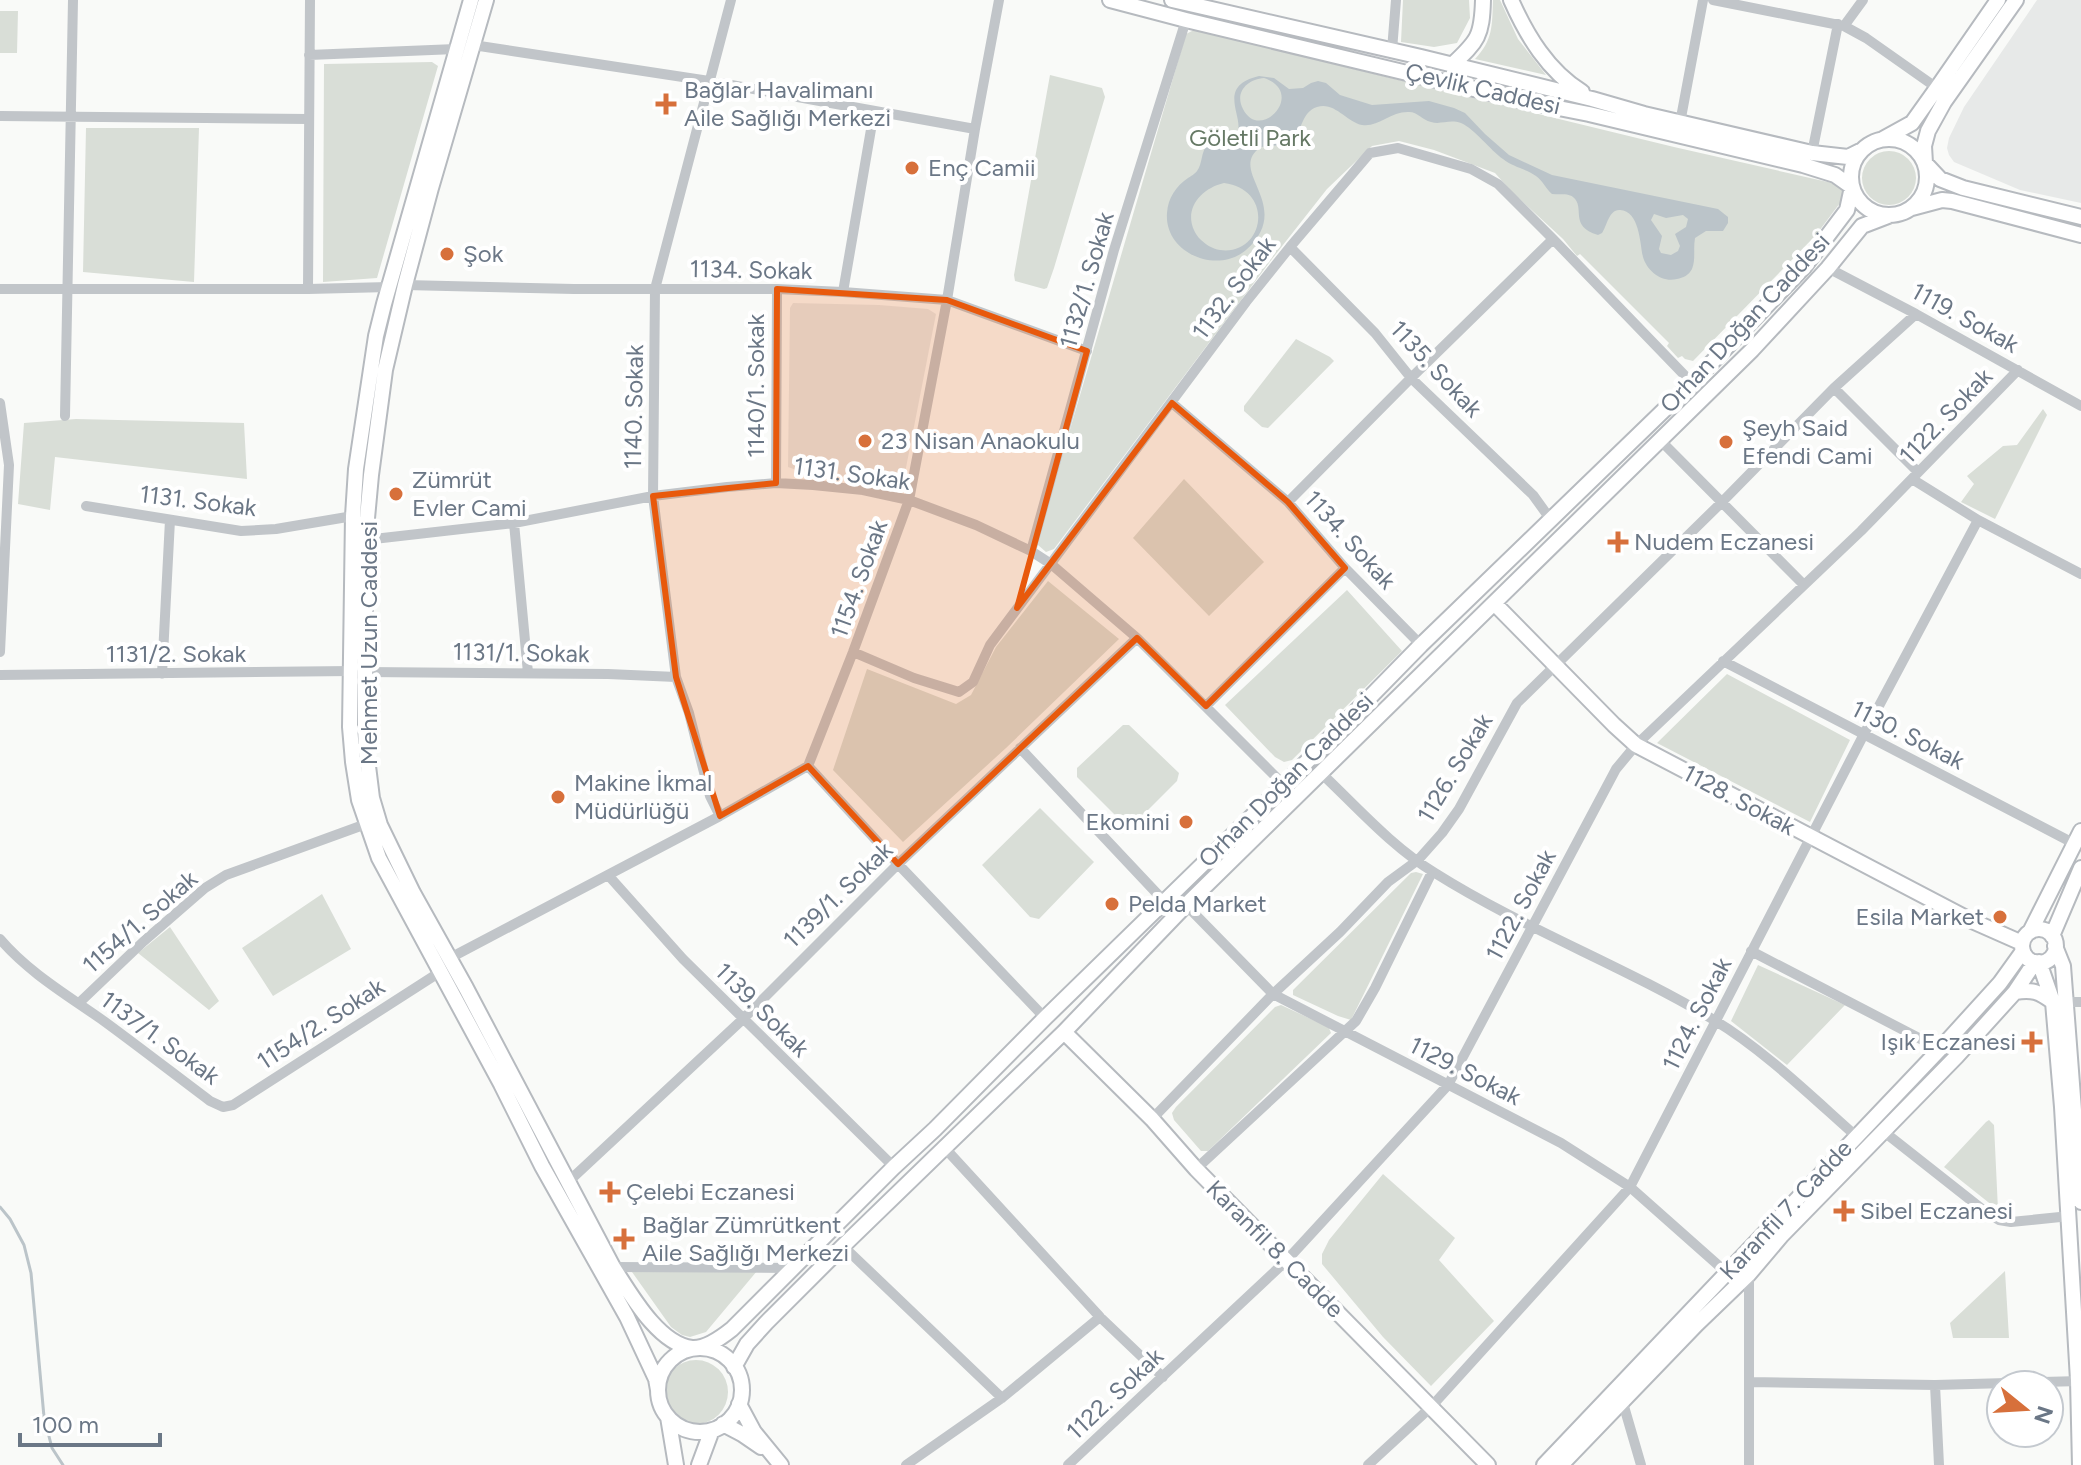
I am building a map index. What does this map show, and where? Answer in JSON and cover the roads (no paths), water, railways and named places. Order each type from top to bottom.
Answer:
[{"type":"main road","points":[[471,0],[376,336],[356,469],[353,516],[359,671],[350,727],[353,762],[359,800],[379,858],[542,1166],[627,1317],[656,1379],[658,1390],[662,1409],[677,1425],[700,1432],[717,1427],[733,1415],[741,1391],[740,1378],[727,1358],[717,1351],[694,1348],[672,1358],[664,1367],[658,1390]]},
{"type":"main road","name":"Mehmet Uzun Caddesi","points":[[486,0],[405,285],[385,370],[365,540],[359,671],[372,798],[380,825],[413,893],[613,1267],[658,1329],[670,1340],[694,1348]]},
{"type":"main road","name":"Çevlik Caddesi","points":[[1110,0],[1803,165],[1835,175],[1852,187]]},
{"type":"main road","name":"Çevlik Caddesi","points":[[1172,0],[1192,2],[1812,153],[1848,157],[1860,151]]},
{"type":"main road","points":[[1452,65],[1474,44],[1481,31],[1483,0]]},
{"type":"main road","points":[[1511,0],[1522,25],[1549,65],[1568,84],[1592,99]]},
{"type":"main road","points":[[1888,216],[1865,208],[1857,199],[1850,175],[1853,162],[1870,143],[1912,123],[1998,0]]},
{"type":"main road","points":[[1911,208],[1926,188],[1924,146],[1928,131],[1944,102],[2016,0]]},
{"type":"main road","points":[[1883,139],[1908,143],[1940,179],[1963,188],[2081,217]]},
{"type":"main road","name":"Orhan Doğan Caddesi","points":[[694,1348],[717,1340],[732,1329],[1284,785],[1421,645],[1692,383],[1811,259],[1847,210],[1852,187]]},
{"type":"main road","points":[[734,1367],[747,1344],[766,1323],[943,1146],[1064,1032],[1186,905],[1752,350],[1828,268],[1862,226],[1942,200],[2081,235]]},
{"type":"main road","name":"1128. Sokak","points":[[1494,603],[1636,745],[1970,920],[2025,942]]},
{"type":"main road","name":"Karanfil 7. Cadde","points":[[1544,1465],[2000,983],[2025,942],[2078,837]]},
{"type":"main road","points":[[2037,962],[2052,956],[2054,941],[2081,868]]},
{"type":"main road","points":[[2080,1465],[2080,1380],[2059,1002],[2063,966],[2054,941],[2043,930],[2025,942],[2027,958],[2037,962],[2059,1002],[2081,1202]]},
{"type":"main road","name":"Karanfil 7. Cadde","points":[[1561,1465],[1957,1056],[2015,992],[2037,962]]},
{"type":"main road","points":[[2015,992],[2039,992],[2059,1002]]},
{"type":"main road","name":"Karanfil 8. Cadde","points":[[1064,1032],[1488,1465]]},
{"type":"main road","points":[[739,1404],[754,1432],[776,1460]]},
{"type":"main road","points":[[668,1417],[676,1465]]},
{"type":"main road","points":[[717,1427],[742,1434],[776,1460]]},
{"type":"main road","points":[[699,1465],[717,1427]]},
{"type":"street","points":[[65,416],[73,0]]},
{"type":"street","points":[[308,289],[310,0]]},
{"type":"street","name":"1140. Sokak","points":[[720,816],[710,796],[689,713],[676,677],[653,496],[655,289],[731,0]]},
{"type":"street","name":"1154. Sokak","points":[[808,766],[909,500],[999,0]]},
{"type":"street","points":[[1392,50],[1396,0]]},
{"type":"street","points":[[1680,123],[1703,0]]},
{"type":"street","points":[[1713,0],[1765,5],[1819,22],[1841,25],[1866,38],[1937,88]]},
{"type":"street","points":[[1812,153],[1841,25],[1863,0]]},
{"type":"street","name":"1132/1. Sokak","points":[[1031,551],[1114,250],[1186,20]]},
{"type":"street","points":[[473,45],[709,81],[975,129]]},
{"type":"street","points":[[309,55],[456,49]]},
{"type":"street","points":[[843,292],[874,112]]},
{"type":"street","points":[[0,116],[308,119]]},
{"type":"street","name":"1132. Sokak","points":[[853,652],[914,678],[959,692],[973,682],[990,645],[1246,302],[1370,153],[1398,148],[1471,169],[1498,184],[1692,383]]},
{"type":"street","points":[[1288,502],[1553,239]]},
{"type":"street","name":"1135. Sokak","points":[[1290,247],[1375,333],[1411,378],[1533,495],[1551,520]]},
{"type":"street","name":"1119. Sokak","points":[[1828,268],[2081,406]]},
{"type":"street","name":"1134. Sokak","points":[[405,285],[777,289],[947,300],[1087,351]]},
{"type":"street","points":[[0,289],[389,287]]},
{"type":"street","name":"1140/1. Sokak","points":[[776,483],[777,289]]},
{"type":"street","name":"1126. Sokak","points":[[1152,1119],[1273,994],[1388,882],[1418,860],[1442,833],[1459,809],[1517,703],[1834,388],[1916,314]]},
{"type":"street","name":"1122. Sokak","points":[[1068,1465],[1286,1261],[1448,1085],[1616,769],[1636,745],[1861,531],[2018,370]]},
{"type":"street","points":[[1834,388],[1915,476],[1978,520],[2081,574]]},
{"type":"street","points":[[0,403],[9,465],[0,652]]},
{"type":"street","name":"1134. Sokak","points":[[1172,403],[1288,502],[1345,568],[1421,645]]},
{"type":"street","points":[[1660,440],[1804,585]]},
{"type":"street","name":"1131. Sokak","points":[[365,540],[514,523],[653,496],[776,483],[863,490],[909,500],[976,525],[1051,564],[1137,638],[1284,785]]},
{"type":"street","name":"1131. Sokak","points":[[86,506],[241,531],[276,529],[353,516]]},
{"type":"street","points":[[162,674],[170,520]]},
{"type":"street","name":"1124. Sokak","points":[[1368,1465],[1431,1407],[1630,1187],[1978,520]]},
{"type":"street","points":[[514,523],[528,673]]},
{"type":"street","points":[[1206,706],[1345,568]]},
{"type":"street","name":"1139/1. Sokak","points":[[568,1182],[743,1019],[898,864],[1137,638]]},
{"type":"street","name":"1130. Sokak","points":[[1723,661],[1864,734],[2078,837]]},
{"type":"street","name":"1131/1. Sokak","points":[[359,671],[676,677]]},
{"type":"street","name":"1131/2. Sokak","points":[[0,675],[359,671]]},
{"type":"street","points":[[1020,748],[1164,901]]},
{"type":"street","points":[[450,958],[720,816],[808,766],[1045,1018]]},
{"type":"street","points":[[1321,773],[1402,851],[1432,872],[1716,1021],[1786,1075],[1856,1136]]},
{"type":"street","name":"1154/1. Sokak","points":[[79,1003],[205,888],[226,875],[366,824]]},
{"type":"street","points":[[1196,1169],[1356,1021],[1432,872]]},
{"type":"street","name":"1139. Sokak","points":[[608,875],[683,959],[894,1167]]},
{"type":"street","name":"1129. Sokak","points":[[1186,905],[1273,994],[1561,1143],[1630,1187],[1727,1273]]},
{"type":"street","name":"1137/1. Sokak","points":[[0,939],[41,976],[210,1101],[223,1107]]},
{"type":"street","points":[[1751,951],[1940,1049]]},
{"type":"street","name":"1154/2. Sokak","points":[[223,1107],[233,1105],[440,972]]},
{"type":"street","points":[[2059,1002],[2081,1002]]},
{"type":"street","points":[[1883,1131],[1999,1220],[2011,1222],[2070,1216]]},
{"type":"street","points":[[943,1146],[1100,1317],[1163,1377]]},
{"type":"street","points":[[843,1246],[1002,1398]]},
{"type":"street","points":[[613,1267],[792,1268]]},
{"type":"street","points":[[1749,1274],[1749,1465]]},
{"type":"street","points":[[906,1465],[1002,1398],[1100,1317]]},
{"type":"street","points":[[1749,1382],[1935,1385],[2080,1380]]},
{"type":"street","points":[[1935,1385],[1939,1465]]},
{"type":"street","points":[[1623,1403],[1641,1465]]},
{"type":"waterway","points":[[0,1207],[24,1245],[31,1273],[44,1417],[52,1448],[63,1465]]},
{"type":"place","name":"Bağlar Havalimanı Aile Sağlığı Merkezi","points":[[666,104]]},
{"type":"place","name":"Enç Camii","points":[[912,168]]},
{"type":"place","name":"Şok","points":[[447,254]]},
{"type":"place","name":"23 Nisan Anaokulu","points":[[865,441]]},
{"type":"place","name":"Şeyh Said Efendi Cami","points":[[1726,442]]},
{"type":"place","name":"Zümrüt Evler Cami","points":[[396,494]]},
{"type":"place","name":"Nudem Eczanesi","points":[[1618,542]]},
{"type":"place","name":"Makine İkmal Müdürlüğü","points":[[558,797]]},
{"type":"place","name":"Ekomini","points":[[1186,822]]},
{"type":"place","name":"Pelda Market","points":[[1112,904]]},
{"type":"place","name":"Esila Market","points":[[2000,917]]},
{"type":"place","name":"Işık Eczanesi","points":[[2032,1042]]},
{"type":"place","name":"Çelebi Eczanesi","points":[[610,1192]]},
{"type":"place","name":"Sibel Eczanesi","points":[[1844,1211]]},
{"type":"place","name":"Bağlar Zümrütkent Aile Sağlığı Merkezi","points":[[624,1239]]},
{"type":"park label","name":"Göletli Park","points":[[1250,138]]}]
